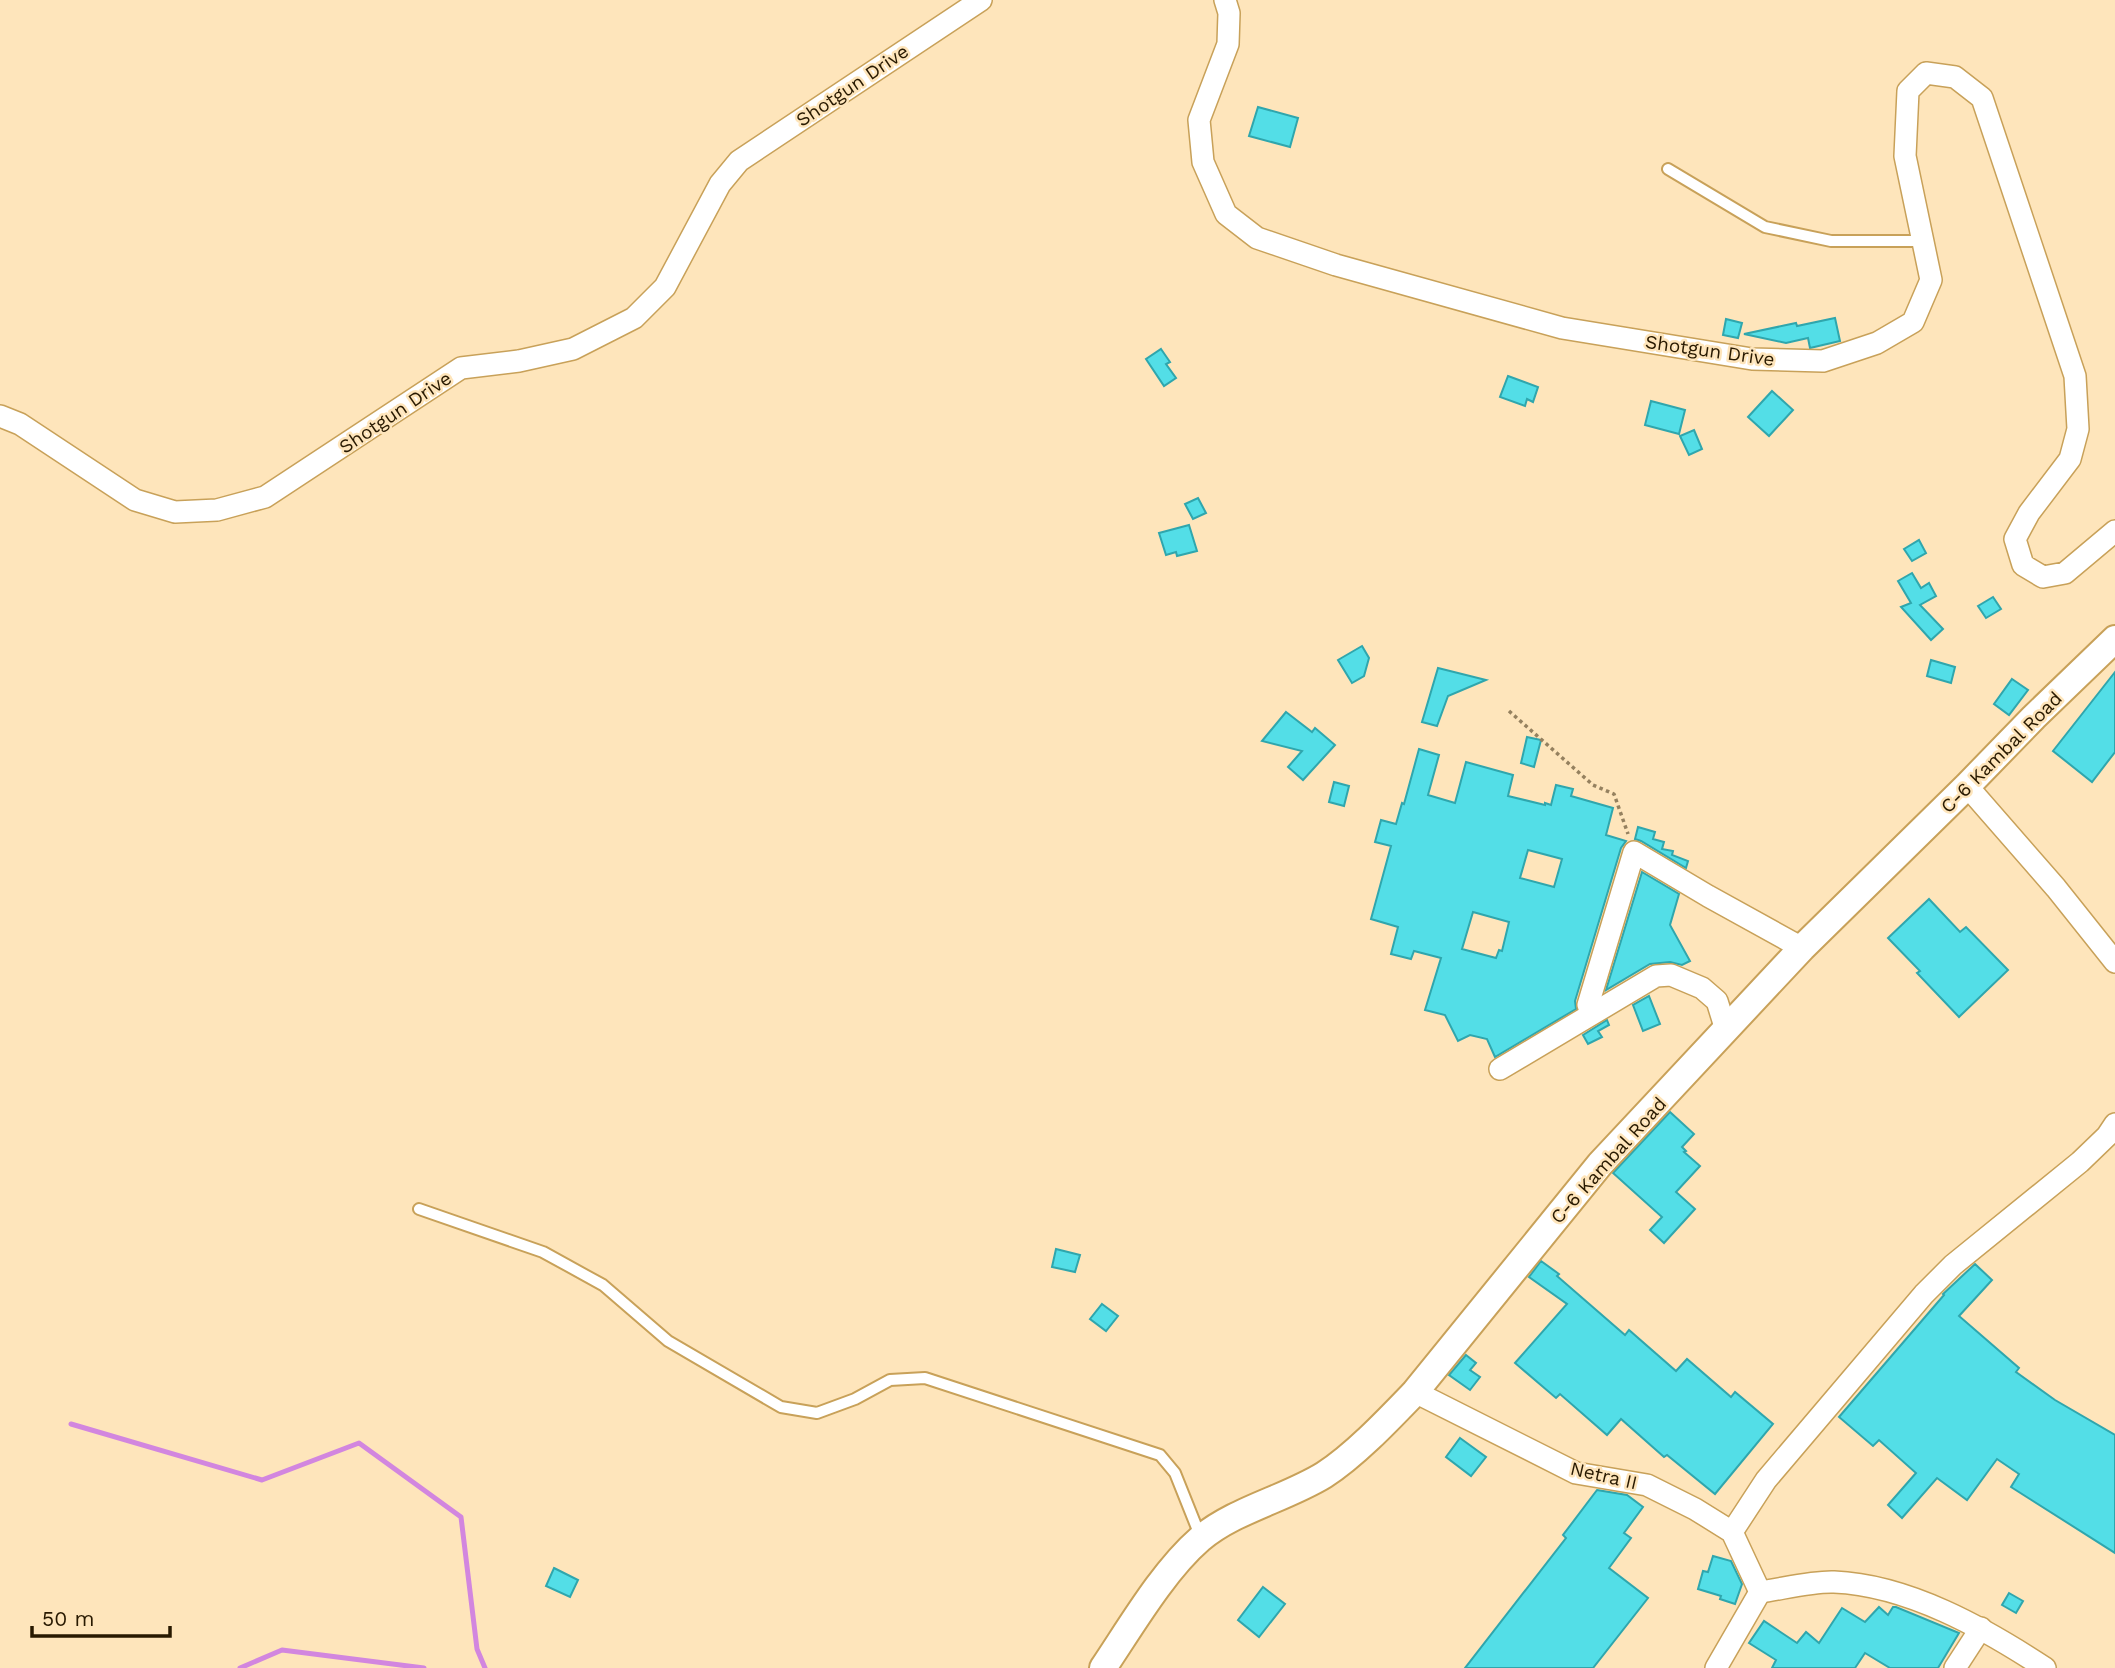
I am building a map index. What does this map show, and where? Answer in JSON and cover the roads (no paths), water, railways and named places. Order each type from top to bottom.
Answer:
[{"type":"street","name":"Shotgun Drive","points":[[0,416],[20,424],[135,500],[175,512],[217,510],[265,497],[461,368],[519,361],[573,348],[634,318],[665,287],[720,184],[739,161],[981,0]]},
{"type":"street","name":"Shotgun Drive","points":[[1225,0],[1229,13],[1228,44],[1199,120],[1203,162],[1226,214],[1257,238],[1336,265],[1562,328],[1752,359],[1823,361],[1877,343],[1913,322],[1931,280],[1905,156],[1908,91],[1926,73],[1955,77],[1982,98],[2075,376],[2078,429],[2070,459],[2029,513],[2015,539],[2023,565],[2043,577],[2065,573],[2115,531]]},
{"type":"street","name":"C-6 Kambal Road","points":[[1103,1668],[1176,1563],[1201,1538],[1324,1475],[1378,1429],[1415,1392],[1600,1164],[1802,948],[2115,639]]},
{"type":"street","points":[[1967,786],[2056,888],[2115,962]]},
{"type":"street","points":[[1588,1005],[1634,852],[1802,948]]},
{"type":"street","points":[[1500,1069],[1656,976],[1671,975],[1702,988],[1717,1000],[1726,1030]]},
{"type":"street","points":[[1760,1592],[1732,1532],[1766,1480],[1924,1294],[1953,1265],[2080,1162],[2107,1136],[2115,1124]]},
{"type":"street","name":"Netra II","points":[[1415,1392],[1576,1473],[1647,1485],[1695,1509],[1732,1532]]},
{"type":"street","points":[[1760,1592],[1832,1581],[1875,1586],[1980,1628],[2045,1668]]},
{"type":"street","points":[[1716,1668],[1760,1592]]},
{"type":"street","points":[[1955,1668],[1980,1628]]},
{"type":"lane","points":[[1668,169],[1765,227],[1831,241],[1923,240]]},
{"type":"lane","points":[[419,1209],[543,1252],[603,1284],[668,1341],[781,1407],[817,1413],[855,1399],[890,1380],[925,1378],[1160,1455],[1175,1473],[1201,1538]]},
{"type":"waterway","points":[[71,1424],[262,1480],[359,1443],[461,1517],[477,1649],[485,1668]]},
{"type":"waterway","points":[[240,1668],[282,1650],[424,1668]]}]
